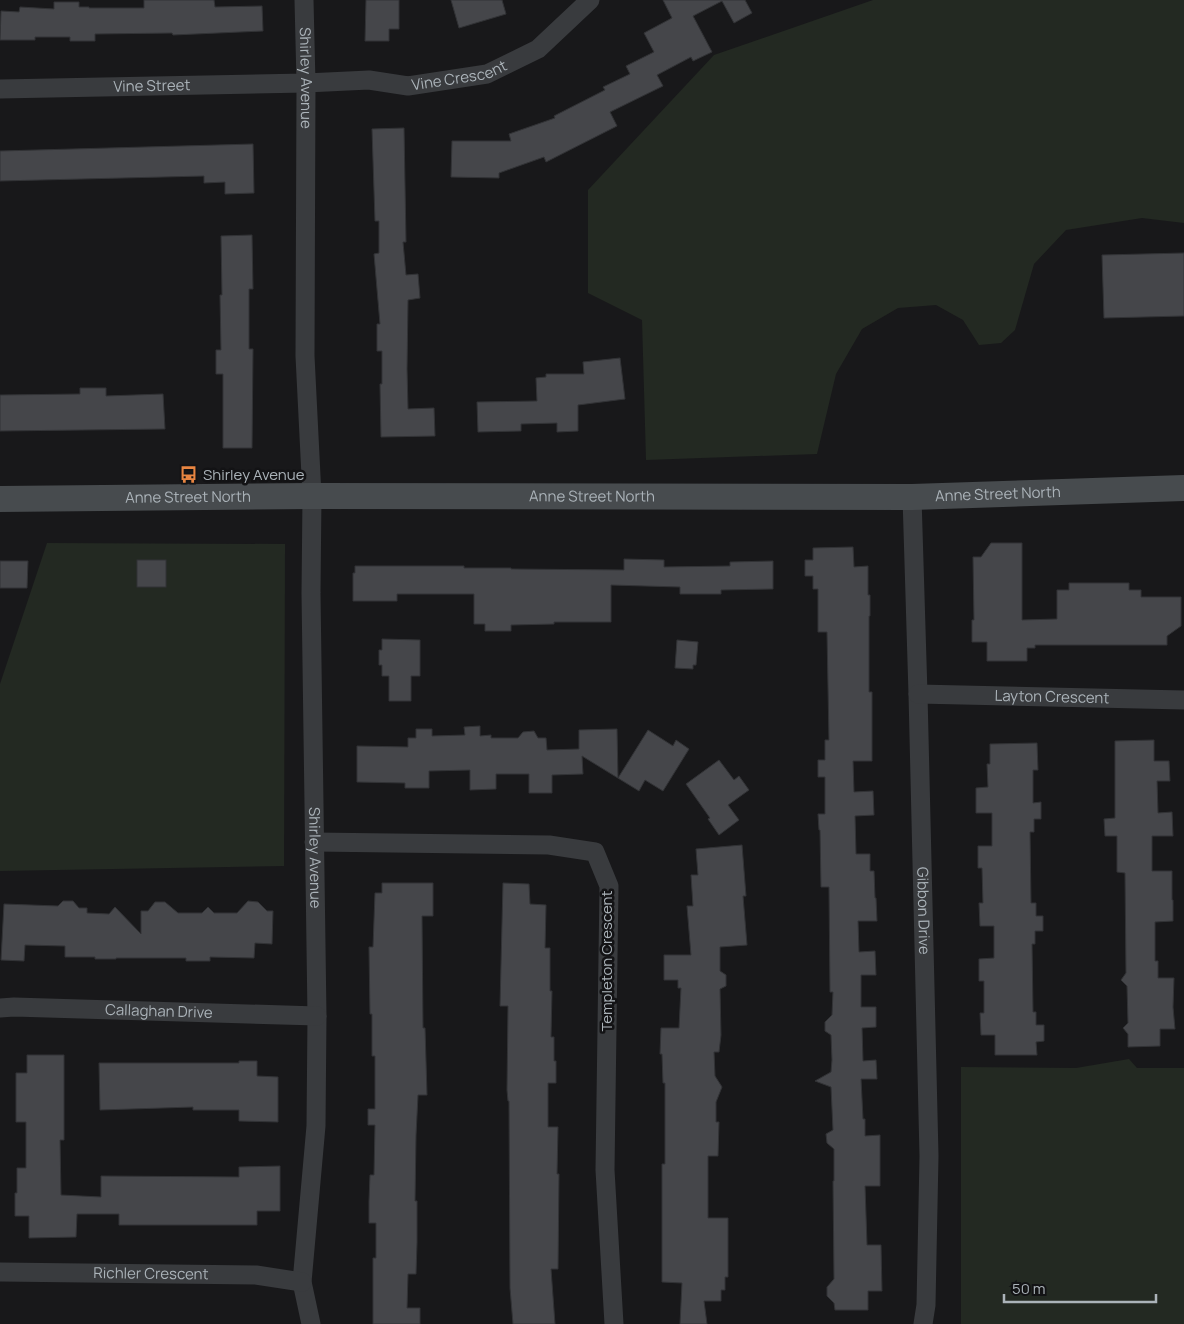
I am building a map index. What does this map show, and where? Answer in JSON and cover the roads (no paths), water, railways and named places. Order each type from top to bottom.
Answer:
[{"type":"street","name":"Shirley Avenue","points":[[304,0],[306,84],[305,356],[312,496],[311,593],[317,1016],[316,1126],[302,1282],[311,1324]]},
{"type":"street","name":"Vine Crescent","points":[[306,84],[369,80],[408,86],[487,74],[538,49],[590,0]]},
{"type":"street","name":"Vine Street","points":[[0,89],[306,84]]},
{"type":"street","name":"Anne Street North","points":[[0,499],[312,496],[912,498],[1184,488]]},
{"type":"street","name":"Gibbon Drive","points":[[912,498],[928,1156],[926,1305],[923,1324]]},
{"type":"street","name":"Layton Crescent","points":[[918,694],[1184,700]]},
{"type":"street","name":"Templeton Crescent","points":[[314,842],[549,845],[595,852],[609,886],[605,1170],[614,1324]]},
{"type":"street","name":"Callaghan Drive","points":[[0,1008],[317,1016]]},
{"type":"street","name":"Richler Crescent","points":[[0,1272],[256,1275],[302,1282]]},
{"type":"place","name":"Shirley Avenue","points":[[189,475]]}]
